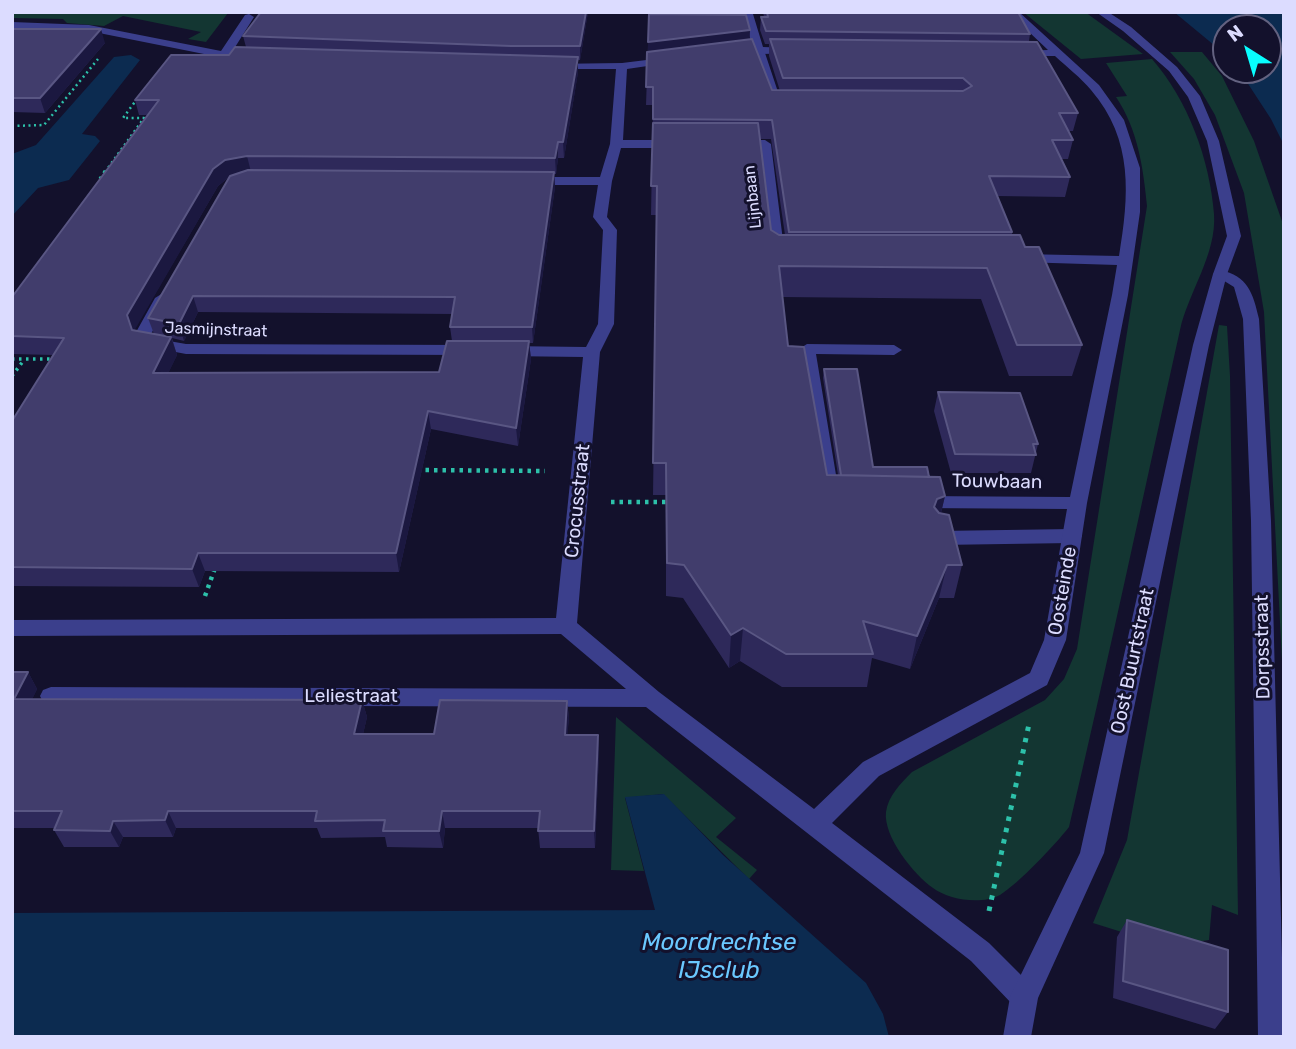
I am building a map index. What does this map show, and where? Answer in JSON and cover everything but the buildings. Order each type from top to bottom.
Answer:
[{"type":"street","name":"Oosteinde","points":[[1013,12],[1095,87],[1118,120],[1132,168],[1133,212],[1120,295],[1078,503],[1055,640],[1039,679]]},
{"type":"street","name":"Oost Buurtstraat","points":[[1017,1037],[1024,997],[1092,853],[1200,345],[1234,236],[1228,200],[1208,126],[1194,96],[1162,57],[1101,12]]},
{"type":"street","points":[[748,13],[775,103],[789,103]]},
{"type":"street","points":[[224,55],[249,17]]},
{"type":"street","points":[[12,25],[64,25],[224,55],[263,57]]},
{"type":"street","points":[[717,55],[758,50],[810,51]]},
{"type":"street","points":[[1005,54],[1056,53]]},
{"type":"street","points":[[539,66],[622,66],[690,58]]},
{"type":"street","name":"Crocusstraat","points":[[566,626],[592,352],[606,324],[610,230],[600,217],[605,181],[616,144],[622,66]]},
{"type":"street","points":[[616,144],[684,144]]},
{"type":"street","name":"Lijnbaan","points":[[724,144],[765,144],[779,258],[792,258]]},
{"type":"street","points":[[514,181],[605,181]]},
{"type":"street","points":[[1001,258],[1124,261]]},
{"type":"street","name":"Dorpsstraat","points":[[1220,274],[1238,281],[1245,289],[1251,319],[1261,521],[1272,1037]]},
{"type":"street","name":"Jasmijnstraat","points":[[170,286],[143,334],[145,342],[186,349],[592,352]]},
{"type":"street","points":[[845,501],[831,501],[807,349],[894,350]]},
{"type":"street","name":"Touwbaan","points":[[900,502],[1078,503]]},
{"type":"street","points":[[940,538],[1072,536]]},
{"type":"street","points":[[12,628],[566,626],[651,698],[980,952],[1024,997]]},
{"type":"street","points":[[816,824],[871,769],[1039,679]]},
{"type":"street","name":"Leliestraat","points":[[51,696],[651,698]]},
{"type":"path","points":[[12,126],[44,125],[118,34]]},
{"type":"path","points":[[72,76],[84,76]]},
{"type":"path","points":[[98,182],[144,118],[123,118],[138,97]]},
{"type":"path","points":[[12,359],[66,359]]},
{"type":"path","points":[[12,376],[24,359]]},
{"type":"path","points":[[404,470],[581,472]]},
{"type":"path","points":[[577,503],[671,502]]},
{"type":"path","points":[[192,629],[220,555]]},
{"type":"path","points":[[980,952],[1039,679]]},
{"type":"green space","points":[[1023,12],[1085,12],[1143,54],[1081,59]]},
{"type":"green space","points":[[228,13],[206,42],[188,39],[201,32],[123,16],[104,26],[67,23],[63,19],[12,18],[12,14]]},
{"type":"green space","points":[[1170,52],[1202,52],[1212,64],[1212,84],[1226,84],[1254,141],[1284,227],[1284,700],[1264,312],[1244,193],[1215,115],[1194,79]]},
{"type":"green space","points":[[1152,59],[1176,93],[1202,152],[1214,214],[1211,244],[1180,330],[1069,827],[1017,882],[1000,895],[984,900],[956,898],[933,888],[909,865],[889,832],[886,822],[887,806],[896,790],[912,772],[1045,700],[1064,679],[1077,649],[1147,206],[1134,136],[1130,122],[1116,97],[1127,96],[1106,63]]},
{"type":"green space","points":[[1219,325],[1227,326],[1230,376],[1238,915],[1212,905],[1209,940],[1189,943],[1179,950],[1093,923],[1127,840]]},
{"type":"green space","points":[[616,717],[736,818],[716,837],[757,870],[749,879],[663,794],[625,798],[644,871],[611,870]]},
{"type":"water","points":[[1174,12],[1284,12],[1284,145],[1248,84],[1282,84],[1282,14],[1212,14],[1212,43]]},
{"type":"water","points":[[131,55],[140,60],[82,134],[95,136],[100,141],[69,180],[38,188],[12,216],[12,154],[36,145],[114,57]]},
{"type":"water","name":"Moordrechtse IJsclub","points":[[664,794],[723,855],[866,983],[883,1014],[889,1037],[12,1037],[12,913],[655,910],[625,797]]}]
